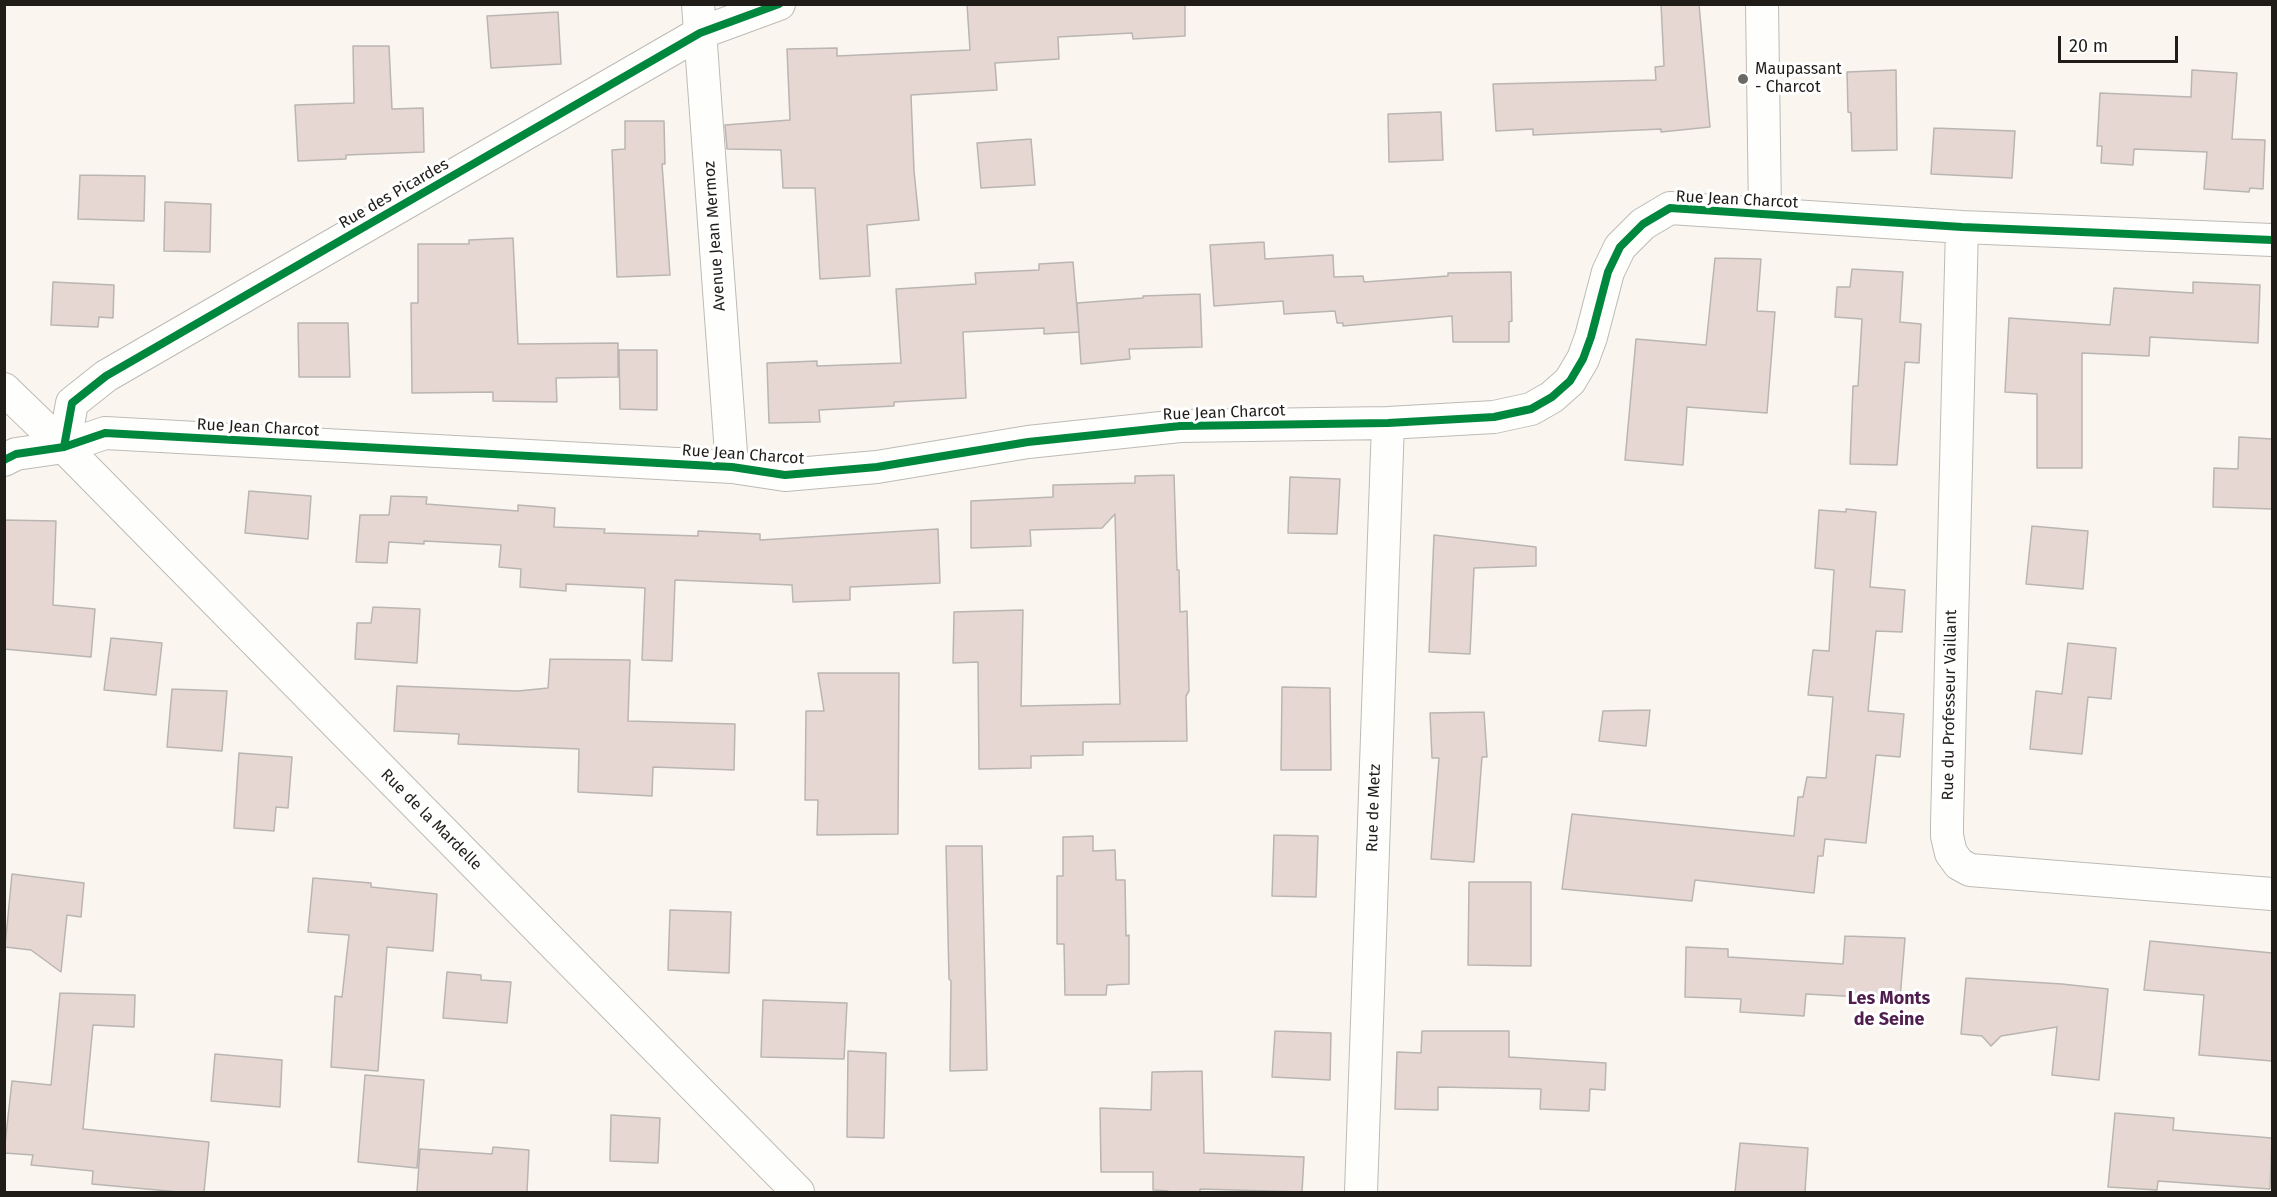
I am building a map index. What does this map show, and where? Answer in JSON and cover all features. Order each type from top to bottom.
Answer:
[{"type":"street","name":"Rue des Picardes","points":[[64,447],[72,403],[106,376],[699,19],[779,4]]},
{"type":"street","points":[[1762,4],[1765,213]]},
{"type":"street","name":"Avenue Jean Mermoz","points":[[699,19],[732,467]]},
{"type":"street","name":"Rue Jean Charcot","points":[[4,460],[16,454],[64,447],[105,434],[732,467],[785,475],[831,472],[1028,442],[1180,426],[1388,423],[1494,417],[1531,409],[1552,397],[1570,381],[1583,359],[1608,272],[1620,247],[1643,224],[1670,208],[1962,227],[2272,240]]},
{"type":"street","name":"Rue du Professeur Vaillant","points":[[1962,227],[1947,823],[1951,853],[1959,864],[1970,870],[2272,894]]},
{"type":"street","name":"Rue de la Mardelle","points":[[4,389],[64,447],[798,1192]]},
{"type":"street","name":"Rue de Metz","points":[[1361,1192],[1388,423]]},
{"type":"building","points":[[967,4],[1185,4],[1185,36],[1133,39],[1132,33],[1058,37],[1059,59],[995,63],[997,90],[911,95],[914,171],[919,220],[867,225],[870,276],[820,279],[815,188],[783,188],[781,150],[727,149],[725,125],[790,120],[787,49],[837,48],[837,56],[970,50]]},
{"type":"building","points":[[1661,4],[1699,4],[1710,127],[1661,132],[1661,129],[1533,135],[1533,129],[1496,131],[1493,84],[1656,80],[1655,67],[1664,66]]},
{"type":"building","points":[[558,12],[561,64],[491,68],[487,16]]},
{"type":"building","points":[[353,46],[389,46],[392,109],[423,108],[424,152],[346,155],[346,159],[298,161],[295,105],[354,103]]},
{"type":"building","points":[[1896,70],[1897,150],[1852,151],[1847,72]]},
{"type":"building","points":[[2192,70],[2237,73],[2232,139],[2265,140],[2263,189],[2250,188],[2249,192],[2204,189],[2207,152],[2134,149],[2133,165],[2101,163],[2102,146],[2097,146],[2100,93],[2191,97]]},
{"type":"building","points":[[1441,112],[1443,160],[1389,162],[1388,114]]},
{"type":"building","points":[[625,121],[664,121],[665,164],[662,164],[670,275],[617,277],[612,150],[625,149]]},
{"type":"building","points":[[1934,128],[2015,131],[2012,178],[1931,174]]},
{"type":"building","points":[[1031,139],[1035,185],[981,188],[977,143]]},
{"type":"building","points":[[80,175],[145,176],[144,221],[78,219]]},
{"type":"building","points":[[165,202],[211,204],[210,252],[164,251]]},
{"type":"building","points":[[513,238],[518,344],[618,343],[618,377],[556,378],[557,402],[493,401],[493,392],[412,393],[411,303],[418,303],[418,244],[469,244],[469,240]]},
{"type":"building","points":[[1264,242],[1265,259],[1333,255],[1334,277],[1363,276],[1364,282],[1448,276],[1448,273],[1511,272],[1512,321],[1509,322],[1509,342],[1453,342],[1452,316],[1343,326],[1343,323],[1337,323],[1335,311],[1284,314],[1283,301],[1214,306],[1210,245]]},
{"type":"building","points":[[1715,258],[1761,259],[1757,311],[1775,312],[1767,413],[1687,407],[1683,465],[1625,460],[1636,339],[1706,345]]},
{"type":"building","points":[[1073,262],[1079,332],[1044,334],[1044,328],[963,332],[966,398],[894,402],[894,406],[819,410],[820,422],[769,423],[767,363],[817,361],[817,366],[901,363],[896,289],[976,284],[975,273],[1039,270],[1039,264]]},
{"type":"building","points":[[1852,269],[1903,272],[1900,322],[1921,324],[1919,363],[1905,362],[1897,465],[1850,464],[1853,386],[1858,386],[1862,319],[1835,317],[1837,287],[1850,287]]},
{"type":"building","points":[[53,282],[114,285],[113,318],[99,317],[98,327],[51,325]]},
{"type":"building","points":[[2193,282],[2260,285],[2258,343],[2150,337],[2149,356],[2082,353],[2082,468],[2037,468],[2037,394],[2005,392],[2009,318],[2110,325],[2114,288],[2193,293]]},
{"type":"building","points":[[1200,294],[1202,347],[1129,349],[1130,359],[1081,364],[1077,303],[1143,298],[1143,296]]},
{"type":"building","points":[[298,323],[348,323],[350,377],[299,377]]},
{"type":"building","points":[[619,350],[657,350],[657,410],[620,409]]},
{"type":"building","points":[[2239,437],[2272,439],[2272,509],[2213,507],[2214,468],[2238,469]]},
{"type":"building","points":[[1174,475],[1180,612],[1187,611],[1189,691],[1186,696],[1187,741],[1083,742],[1083,755],[1031,756],[1031,768],[979,769],[978,662],[953,663],[954,612],[1023,610],[1021,706],[1120,704],[1115,514],[1102,528],[1030,530],[1031,546],[971,548],[971,501],[1053,497],[1053,485],[1135,483],[1135,476]]},
{"type":"building","points":[[1290,477],[1340,479],[1337,534],[1288,533]]},
{"type":"building","points":[[249,491],[311,496],[308,539],[245,533]]},
{"type":"building","points":[[391,496],[427,497],[426,504],[518,511],[518,505],[555,508],[554,527],[605,529],[604,533],[698,536],[698,531],[760,534],[760,540],[938,529],[940,583],[850,587],[850,600],[793,602],[792,585],[675,580],[672,661],[642,660],[645,588],[566,584],[566,591],[520,587],[521,569],[499,567],[501,545],[424,541],[424,544],[389,542],[387,563],[356,562],[360,515],[389,515]]},
{"type":"building","points":[[1846,509],[1876,512],[1870,587],[1905,590],[1902,632],[1876,631],[1868,711],[1904,714],[1900,757],[1876,755],[1866,843],[1825,839],[1823,856],[1818,856],[1814,893],[1695,880],[1692,901],[1562,889],[1572,814],[1794,836],[1798,797],[1803,797],[1807,777],[1826,778],[1833,697],[1808,695],[1813,650],[1829,651],[1834,570],[1815,568],[1819,510],[1846,512]]},
{"type":"building","points":[[4,520],[56,521],[53,605],[95,609],[91,657],[4,649]]},
{"type":"building","points":[[2032,526],[2088,531],[2083,589],[2026,584]]},
{"type":"building","points":[[1434,535],[1536,547],[1536,566],[1474,568],[1470,654],[1429,652]]},
{"type":"building","points":[[373,607],[420,609],[417,663],[355,659],[357,623],[371,623]]},
{"type":"building","points":[[111,638],[162,643],[156,695],[104,690]]},
{"type":"building","points":[[2068,643],[2116,648],[2111,699],[2088,697],[2082,754],[2030,749],[2036,691],[2062,694]]},
{"type":"building","points":[[550,659],[630,660],[628,721],[735,724],[734,770],[653,767],[652,796],[578,792],[579,749],[458,744],[459,734],[394,731],[397,686],[518,691],[548,688]]},
{"type":"building","points":[[818,673],[899,673],[898,834],[817,835],[818,800],[805,800],[806,711],[824,711]]},
{"type":"building","points":[[1282,687],[1330,688],[1331,770],[1281,770]]},
{"type":"building","points":[[172,689],[227,691],[222,751],[167,747]]},
{"type":"building","points":[[1650,710],[1646,746],[1599,741],[1603,711]]},
{"type":"building","points":[[1484,712],[1487,757],[1482,757],[1474,862],[1431,859],[1439,758],[1432,758],[1430,713]]},
{"type":"building","points":[[239,753],[292,757],[288,808],[276,807],[274,831],[234,828]]},
{"type":"building","points":[[1274,835],[1318,836],[1316,897],[1272,896]]},
{"type":"building","points":[[1093,836],[1093,851],[1115,850],[1116,880],[1125,880],[1126,936],[1129,935],[1129,984],[1107,985],[1106,995],[1065,995],[1064,944],[1057,944],[1057,876],[1063,876],[1063,837]]},
{"type":"building","points":[[946,846],[982,846],[987,1070],[950,1071],[951,981],[949,979]]},
{"type":"building","points":[[12,874],[84,883],[81,917],[67,915],[61,972],[31,950],[5,947]]},
{"type":"building","points":[[313,878],[371,883],[371,887],[437,894],[433,951],[387,947],[378,1071],[331,1067],[335,996],[342,997],[349,935],[308,932]]},
{"type":"building","points":[[1469,882],[1531,882],[1531,966],[1468,965]]},
{"type":"building","points":[[670,910],[731,912],[729,973],[668,970]]},
{"type":"building","points":[[1845,936],[1905,938],[1900,999],[1806,994],[1804,1016],[1740,1012],[1741,999],[1685,997],[1686,947],[1728,949],[1728,957],[1843,964]]},
{"type":"building","points":[[2150,941],[2272,953],[2272,1061],[2199,1055],[2204,995],[2144,990]]},
{"type":"building","points":[[447,972],[481,975],[481,980],[511,982],[507,1023],[443,1018]]},
{"type":"building","points":[[1966,978],[2108,989],[2099,1080],[2052,1075],[2057,1027],[2001,1036],[1991,1046],[1982,1036],[1961,1034]]},
{"type":"building","points":[[60,993],[135,995],[134,1027],[93,1025],[83,1129],[209,1142],[204,1192],[92,1184],[93,1171],[31,1165],[33,1155],[4,1153],[12,1081],[51,1085]]},
{"type":"building","points":[[763,1000],[847,1003],[844,1059],[761,1057]]},
{"type":"building","points":[[1275,1031],[1331,1033],[1330,1080],[1272,1077]]},
{"type":"building","points":[[1422,1031],[1509,1031],[1509,1057],[1606,1063],[1605,1090],[1590,1089],[1589,1111],[1540,1109],[1541,1089],[1438,1087],[1438,1110],[1395,1109],[1397,1052],[1421,1053]]},
{"type":"building","points":[[848,1051],[886,1053],[884,1138],[847,1137]]},
{"type":"building","points":[[215,1054],[282,1060],[280,1107],[211,1101]]},
{"type":"building","points":[[1202,1071],[1204,1153],[1304,1157],[1302,1192],[1200,1189],[1200,1192],[1168,1192],[1153,1190],[1153,1172],[1101,1172],[1100,1108],[1151,1110],[1152,1072]]},
{"type":"building","points":[[365,1075],[424,1080],[417,1168],[358,1162]]},
{"type":"building","points":[[2115,1113],[2174,1118],[2173,1130],[2272,1138],[2270,1189],[2158,1181],[2157,1190],[2108,1187]]},
{"type":"building","points":[[611,1115],[660,1118],[658,1163],[610,1161]]},
{"type":"building","points":[[1740,1143],[1808,1148],[1805,1192],[1735,1192]]},
{"type":"building","points":[[493,1147],[529,1150],[527,1192],[417,1192],[420,1149],[492,1154]]},
{"type":"cycle path","points":[[64,447],[72,403],[106,376],[700,33],[779,4]]},
{"type":"cycle path","points":[[4,460],[16,454],[64,447],[105,433],[732,467],[785,475],[877,467],[1028,442],[1180,426],[1388,423],[1494,417],[1531,409],[1552,397],[1570,381],[1583,359],[1608,272],[1620,247],[1643,224],[1670,208],[1962,227],[2272,240]]},
{"type":"place","name":"Maupassant - Charcot","points":[[1743,79]]},
{"type":"district","name":"Les Monts de Seine","points":[[1889,1009]]}]
